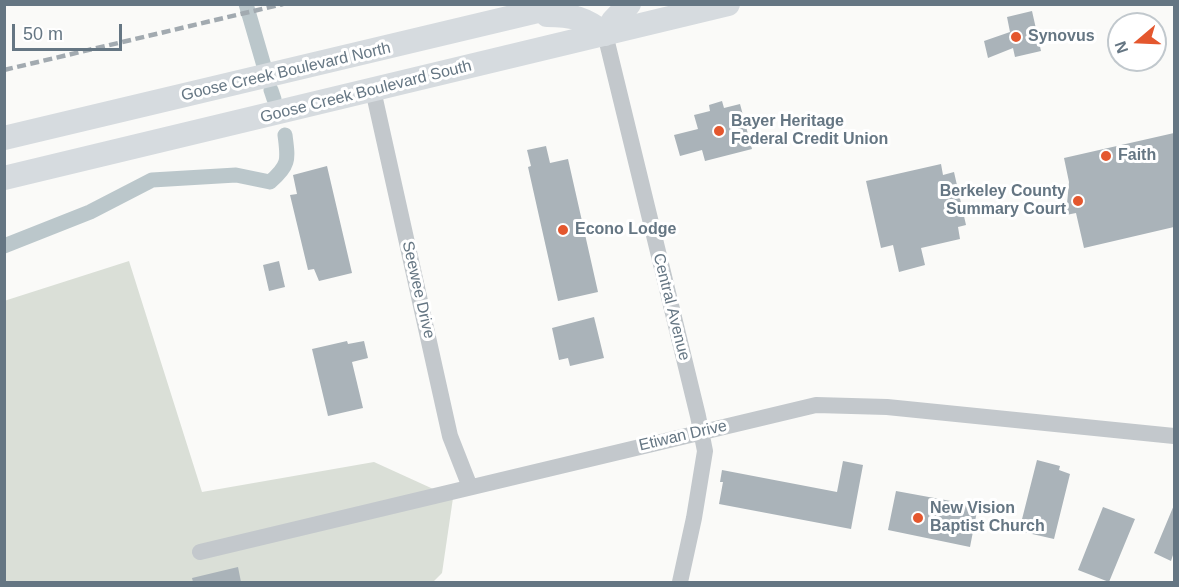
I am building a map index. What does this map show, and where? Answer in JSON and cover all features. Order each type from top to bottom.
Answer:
[{"type":"highway","name":"Goose Creek Boulevard North","points":[[4,138],[567,4]]},
{"type":"highway","points":[[521,15],[574,16],[594,25],[605,34],[628,4]]},
{"type":"highway","name":"Goose Creek Boulevard South","points":[[4,178],[728,4]]},
{"type":"street","name":"Central Avenue","points":[[605,34],[705,451],[680,582]]},
{"type":"street","name":"Seewee Drive","points":[[373,90],[450,436],[470,487]]},
{"type":"street","name":"Etiwan Drive","points":[[200,552],[816,405],[887,406],[1174,436]]},
{"type":"shaded area","points":[[129,261],[202,492],[374,462],[453,498],[442,573],[433,582],[5,582],[4,301]]},
{"type":"building","points":[[1032,11],[1041,51],[1015,57],[1013,48],[988,58],[984,41],[1010,32],[1007,17]]},
{"type":"building","name":"Bayer Heritage Federal Credit Union","points":[[722,101],[724,108],[740,104],[752,149],[705,161],[702,150],[680,156],[674,135],[698,129],[694,115],[710,111],[709,105]]},
{"type":"building","points":[[1174,133],[1174,227],[1084,248],[1076,213],[1066,215],[1069,182],[1064,158]]},
{"type":"building","name":"Econo Lodge","points":[[546,146],[550,163],[568,159],[598,292],[558,301],[528,167],[531,166],[527,150]]},
{"type":"building","points":[[941,164],[943,175],[954,172],[966,225],[958,227],[960,239],[921,248],[925,265],[899,272],[893,245],[881,248],[866,181]]},
{"type":"building","points":[[327,166],[352,273],[319,281],[314,269],[308,270],[290,195],[297,194],[293,175]]},
{"type":"building","points":[[279,261],[285,287],[269,291],[263,265]]},
{"type":"building","points":[[594,317],[604,358],[570,366],[568,358],[559,360],[552,328]]},
{"type":"building","points":[[347,341],[348,344],[364,341],[368,358],[352,362],[363,408],[328,416],[312,349]]},
{"type":"building","points":[[1037,460],[1060,466],[1059,470],[1070,474],[1054,539],[1019,531]]},
{"type":"building","points":[[843,461],[863,465],[851,529],[719,504],[723,482],[720,482],[722,470],[837,492]]},
{"type":"building","name":"New Vision Baptist Church","points":[[896,491],[978,506],[970,547],[888,530]]},
{"type":"building","points":[[1174,505],[1174,552],[1171,561],[1154,553]]},
{"type":"building","points":[[1103,507],[1135,519],[1109,582],[1078,570]]},
{"type":"building","points":[[238,567],[241,582],[193,582],[192,578]]},
{"type":"waterway","points":[[246,4],[264,66]]},
{"type":"waterway","points":[[271,90],[274,99]]},
{"type":"waterway","points":[[4,246],[90,212],[152,180],[236,175],[270,182],[281,171],[286,161],[285,135]]},
{"type":"railway","points":[[4,70],[283,4]]},
{"type":"place","name":"Synovus","points":[[1016,37]]},
{"type":"place","name":"Bayer Heritage Federal Credit Union","points":[[719,131]]},
{"type":"place","name":"Faith","points":[[1106,156]]},
{"type":"place","name":"Berkeley County Summary Court","points":[[1078,201]]},
{"type":"place","name":"Econo Lodge","points":[[563,230]]},
{"type":"place","name":"New Vision Baptist Church","points":[[918,518]]}]
